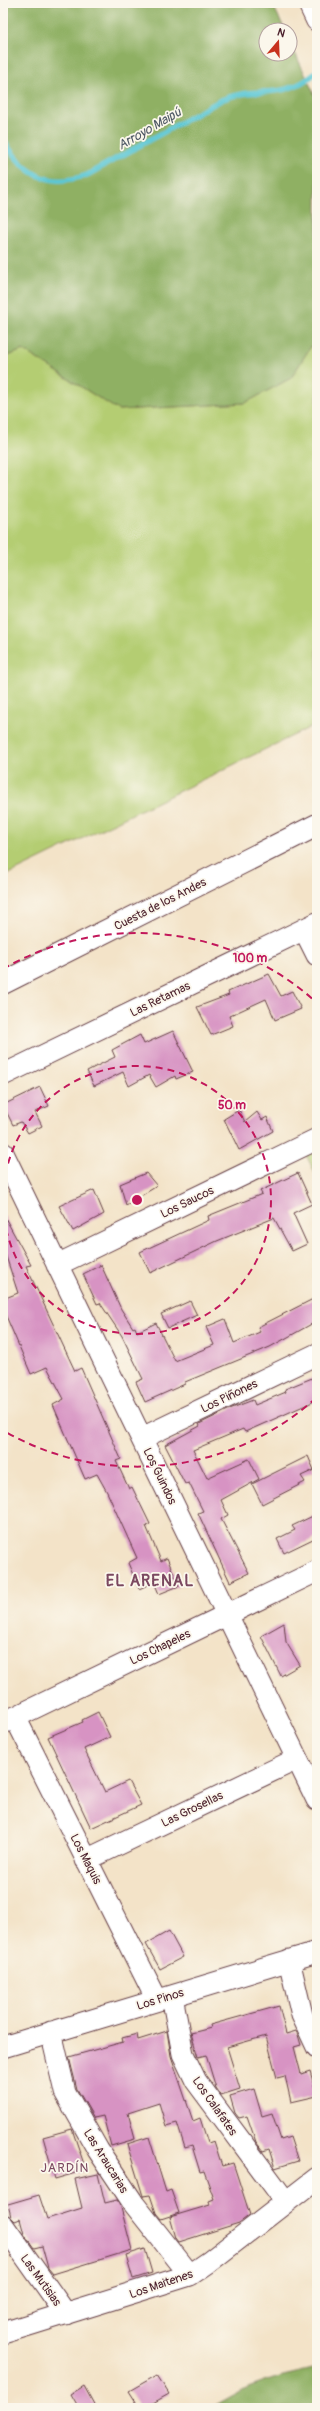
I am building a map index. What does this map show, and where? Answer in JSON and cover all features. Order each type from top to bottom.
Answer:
[{"type":"main road","points":[[309,3],[317,20]]},
{"type":"main road","name":"Cuesta de los Andes","points":[[3,983],[317,825]]},
{"type":"street","points":[[311,926],[317,955]]},
{"type":"street","name":"Las Retamas","points":[[3,1075],[311,926]]},
{"type":"street","name":"Los Saucos","points":[[58,1265],[317,1139]]},
{"type":"street","name":"Los Guindos","points":[[3,1153],[316,1796]]},
{"type":"street","name":"Los Piñones","points":[[142,1438],[317,1354]]},
{"type":"street","name":"Los Chapeles","points":[[9,1720],[317,1571]]},
{"type":"street","name":"Los Maquis","points":[[9,1720],[164,1998]]},
{"type":"street","name":"Las Grosellas","points":[[86,1860],[297,1759]]},
{"type":"street","name":"Los Pinos","points":[[3,2047],[317,1952]]},
{"type":"street","points":[[290,1960],[302,2015],[317,2047]]},
{"type":"street","name":"Los Calafates","points":[[164,1998],[183,2054],[196,2081],[286,2202]]},
{"type":"street","name":"Las Araucarias","points":[[51,2032],[66,2092],[98,2150],[134,2204],[190,2275]]},
{"type":"street","name":"Los Maitenes","points":[[3,2333],[190,2275],[317,2178]]},
{"type":"street","name":"Las Mutisias","points":[[3,2225],[66,2314]]},
{"type":"green space","points":[[3,3],[272,3],[281,22],[258,22],[258,62],[298,62],[298,59],[317,100],[317,349],[311,346],[291,378],[245,403],[118,410],[23,350],[3,358]]},
{"type":"green space","points":[[311,346],[317,349],[317,724],[3,877],[3,358],[23,350],[118,410],[245,403],[291,378]]},
{"type":"green space","points":[[317,1150],[317,1177],[306,1155]]},
{"type":"green space","points":[[317,2368],[317,2406],[312,2408],[212,2408],[248,2388],[279,2377]]},
{"type":"building","points":[[269,974],[281,996],[292,991],[301,1009],[275,1020],[266,999],[229,1016],[233,1026],[211,1035],[197,1007],[229,995],[228,992]]},
{"type":"building","points":[[173,1031],[193,1072],[176,1079],[175,1076],[156,1087],[149,1075],[129,1086],[123,1072],[94,1086],[87,1071],[115,1057],[112,1050],[140,1035],[144,1044]]},
{"type":"building","points":[[40,1087],[49,1106],[35,1112],[42,1126],[28,1133],[21,1122],[13,1125],[3,1105]]},
{"type":"building","points":[[239,1110],[245,1122],[257,1112],[262,1120],[267,1117],[273,1131],[239,1150],[224,1119]]},
{"type":"building","points":[[146,1173],[157,1186],[126,1205],[120,1184]]},
{"type":"building","points":[[298,1173],[312,1204],[293,1213],[307,1244],[292,1251],[274,1218],[217,1241],[150,1273],[140,1252],[209,1220],[208,1216],[262,1194],[260,1191]]},
{"type":"building","points":[[94,1190],[104,1214],[73,1231],[59,1206]]},
{"type":"building","points":[[3,1214],[31,1265],[26,1266],[75,1371],[81,1368],[121,1459],[116,1461],[129,1489],[132,1487],[150,1524],[146,1526],[161,1561],[167,1558],[179,1586],[159,1594],[154,1582],[139,1589],[128,1563],[137,1558],[107,1492],[97,1474],[85,1479],[53,1405],[64,1399],[47,1367],[31,1374],[3,1309],[3,1299],[18,1293],[3,1247]]},
{"type":"building","points":[[101,1265],[121,1309],[133,1328],[135,1327],[137,1332],[156,1323],[175,1361],[214,1345],[206,1327],[225,1319],[234,1343],[260,1332],[258,1327],[317,1297],[317,1321],[270,1347],[185,1382],[185,1384],[145,1402],[136,1382],[143,1379],[122,1336],[100,1303],[97,1304],[83,1274]]},
{"type":"building","points":[[190,1301],[197,1315],[168,1328],[161,1314]]},
{"type":"building","points":[[317,1376],[317,1400],[245,1432],[243,1429],[193,1450],[207,1478],[249,1459],[259,1479],[221,1500],[228,1515],[221,1519],[249,1573],[230,1582],[198,1513],[203,1511],[189,1483],[185,1484],[165,1445],[200,1426],[199,1424],[232,1408],[253,1400],[255,1405],[286,1392],[285,1389]]},
{"type":"building","points":[[308,1456],[314,1470],[301,1476],[305,1482],[262,1504],[252,1484]]},
{"type":"building","points":[[317,1514],[317,1537],[284,1553],[277,1539],[295,1530],[292,1526]]},
{"type":"building","points":[[284,1623],[286,1642],[300,1665],[281,1676],[261,1636]]},
{"type":"building","points":[[98,1712],[110,1737],[84,1749],[105,1792],[128,1781],[141,1805],[91,1828],[48,1737],[83,1722],[82,1720]]},
{"type":"building","points":[[169,1931],[183,1957],[160,1969],[146,1944]]},
{"type":"building","points":[[279,2006],[286,2034],[296,2031],[298,2035],[301,2045],[294,2047],[301,2074],[310,2071],[317,2096],[291,2102],[285,2076],[277,2078],[266,2036],[227,2047],[240,2089],[221,2095],[216,2088],[206,2055],[198,2057],[191,2033],[211,2028],[210,2025]]},
{"type":"building","points":[[167,2031],[171,2056],[193,2121],[200,2118],[208,2143],[214,2141],[222,2166],[233,2163],[250,2215],[239,2223],[179,2242],[176,2238],[170,2217],[210,2205],[209,2201],[214,2199],[204,2171],[200,2172],[192,2146],[185,2148],[177,2123],[166,2126],[159,2103],[128,2113],[135,2139],[111,2146],[103,2116],[94,2118],[77,2089],[69,2057],[123,2042],[122,2038],[137,2034],[138,2040]]},
{"type":"building","points":[[254,2089],[262,2116],[272,2113],[281,2140],[290,2137],[298,2161],[275,2168],[269,2149],[263,2151],[256,2142],[247,2116],[239,2118],[235,2113],[230,2096]]},
{"type":"building","points":[[72,2129],[86,2170],[55,2179],[43,2137]]},
{"type":"building","points":[[149,2137],[166,2192],[171,2190],[179,2213],[161,2219],[156,2213],[150,2195],[143,2196],[127,2144]]},
{"type":"building","points":[[98,2174],[105,2203],[117,2200],[120,2204],[132,2250],[53,2274],[48,2268],[42,2246],[34,2248],[24,2234],[20,2219],[15,2221],[11,2217],[8,2204],[39,2195],[47,2219],[82,2208],[75,2179]]},
{"type":"building","points":[[145,2249],[152,2273],[133,2279],[126,2255]]},
{"type":"building","points":[[157,2375],[169,2394],[144,2408],[140,2408],[129,2391]]},
{"type":"building","points":[[84,2386],[96,2408],[79,2408],[71,2394]]},
{"type":"waterway","name":"Arroyo Maipú","points":[[3,139],[19,161],[38,175],[48,179],[73,179],[87,175],[221,100],[235,95],[269,92],[292,87],[317,72]]},
{"type":"district","name":"EL ARENAL","points":[[150,1580]]},
{"type":"district","name":"JARDÍN","points":[[65,2167]]}]
